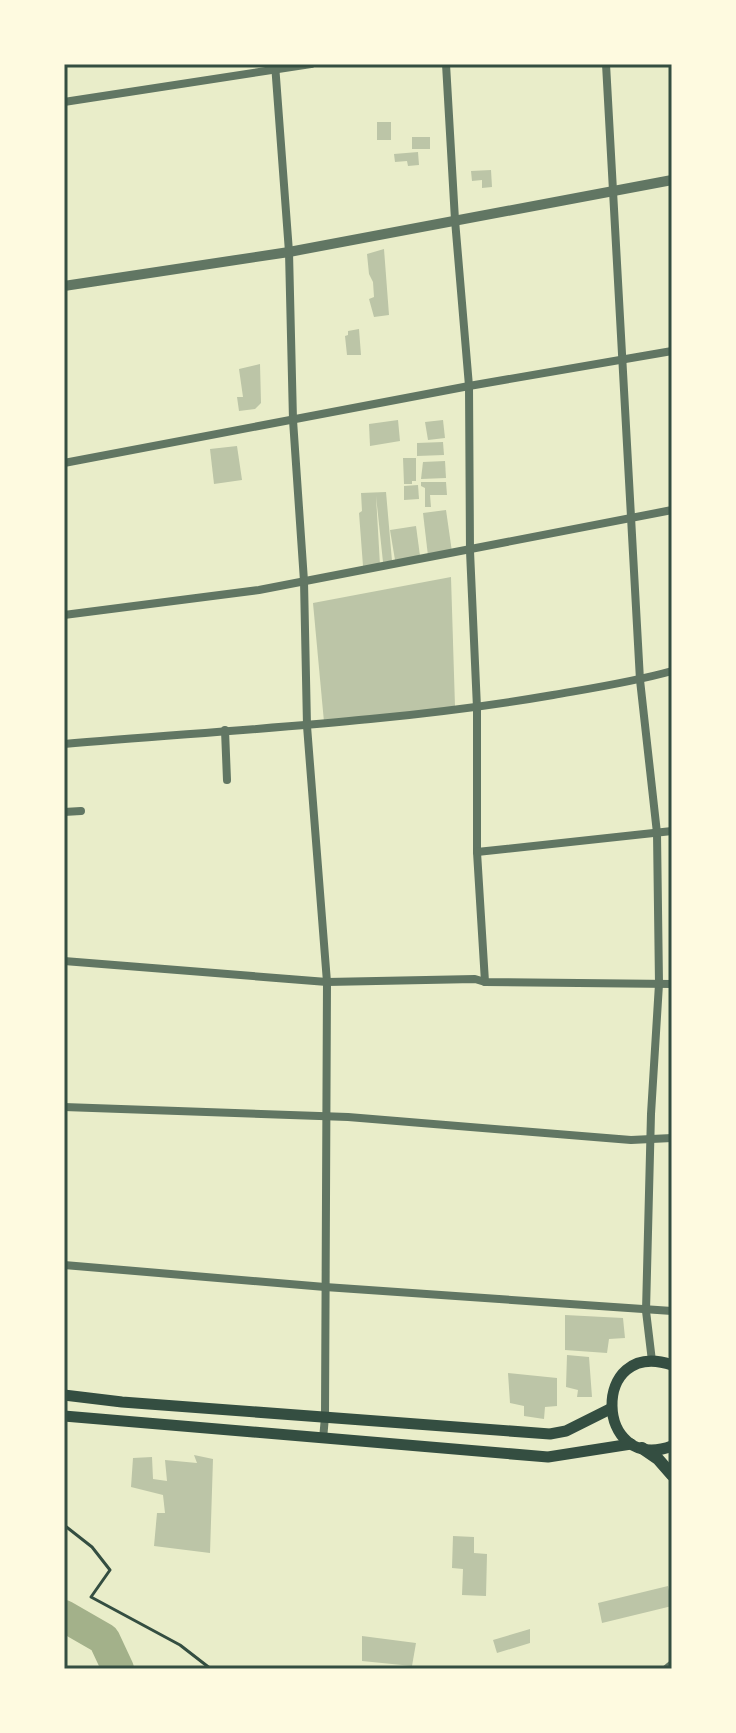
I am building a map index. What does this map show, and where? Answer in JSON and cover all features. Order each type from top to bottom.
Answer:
[{"type":"main road","points":[[672,1365],[652,1361],[626,1371],[611,1394],[610,1409],[613,1423],[636,1446],[658,1459],[672,1475]]},
{"type":"main road","points":[[64,1395],[550,1434],[566,1431],[610,1409]]},
{"type":"main road","points":[[64,1416],[548,1457],[636,1446],[655,1450],[672,1446]]},
{"type":"street","points":[[64,102],[275,67],[311,64]]},
{"type":"street","points":[[446,64],[469,386],[470,551],[477,708],[477,852],[485,982]]},
{"type":"street","points":[[606,64],[640,680],[657,833],[659,984],[651,1114],[646,1311],[652,1361]]},
{"type":"street","points":[[275,67],[289,252],[293,420],[304,581],[307,726],[327,982],[323,1439]]},
{"type":"street","points":[[64,286],[289,252],[672,180]]},
{"type":"street","points":[[64,463],[672,351]]},
{"type":"street","points":[[64,615],[259,590],[672,510]]},
{"type":"street","points":[[64,744],[307,726],[477,708],[640,680],[672,671]]},
{"type":"street","points":[[225,730],[227,780]]},
{"type":"street","points":[[64,812],[81,811]]},
{"type":"street","points":[[477,852],[672,831]]},
{"type":"street","points":[[64,961],[327,982],[475,979],[485,982],[672,984]]},
{"type":"street","points":[[64,1107],[327,1116],[631,1140],[672,1138]]},
{"type":"street","points":[[64,1265],[672,1311]]},
{"type":"street","points":[[666,1669],[672,1664]]},
{"type":"path","points":[[64,1525],[92,1547],[110,1570],[91,1597],[180,1645],[211,1669]]},
{"type":"building","points":[[377,122],[391,122],[391,140],[377,140]]},
{"type":"building","points":[[412,137],[430,137],[430,149],[412,149]]},
{"type":"building","points":[[418,152],[419,165],[408,166],[407,161],[395,162],[394,154]]},
{"type":"building","points":[[491,170],[492,187],[482,188],[482,180],[472,181],[471,171]]},
{"type":"building","points":[[384,249],[389,315],[374,317],[369,299],[374,297],[367,254]]},
{"type":"building","points":[[359,329],[361,355],[347,355],[345,336],[348,331]]},
{"type":"building","points":[[260,364],[261,403],[255,409],[239,411],[237,397],[243,397],[239,369]]},
{"type":"building","points":[[398,420],[400,441],[370,446],[369,424]]},
{"type":"building","points":[[443,420],[445,438],[428,440],[425,422]]},
{"type":"building","points":[[443,442],[444,455],[417,456],[417,443]]},
{"type":"building","points":[[237,446],[242,480],[214,484],[210,449]]},
{"type":"building","points":[[403,458],[416,458],[416,481],[412,484],[404,484]]},
{"type":"building","points":[[445,461],[446,478],[421,479],[423,462]]},
{"type":"building","points":[[421,482],[446,482],[447,495],[430,495],[431,507],[425,507],[425,488]]},
{"type":"building","points":[[418,485],[419,499],[404,500],[404,486]]},
{"type":"building","points":[[386,492],[392,561],[383,562],[376,496],[380,565],[363,566],[359,513],[362,511],[361,493]]},
{"type":"building","points":[[446,510],[452,552],[428,556],[423,513]]},
{"type":"building","points":[[416,526],[420,556],[395,560],[390,530]]},
{"type":"building","points":[[451,577],[455,707],[324,722],[313,603]]},
{"type":"building","points":[[565,1315],[623,1318],[625,1338],[609,1339],[607,1353],[565,1350]]},
{"type":"building","points":[[567,1355],[589,1357],[592,1397],[577,1397],[578,1390],[566,1387]]},
{"type":"building","points":[[508,1373],[557,1378],[557,1406],[545,1407],[544,1419],[524,1416],[524,1406],[510,1403]]},
{"type":"building","points":[[194,1455],[213,1459],[210,1553],[154,1546],[157,1513],[165,1513],[163,1495],[131,1487],[133,1458],[152,1457],[153,1479],[167,1481],[165,1460],[197,1463]]},
{"type":"building","points":[[453,1536],[474,1537],[474,1553],[487,1554],[486,1596],[462,1595],[463,1569],[452,1568]]},
{"type":"building","points":[[668,1586],[672,1606],[602,1623],[598,1603]]},
{"type":"building","points":[[530,1629],[530,1643],[497,1653],[493,1640]]},
{"type":"building","points":[[362,1636],[416,1643],[412,1666],[362,1661]]},
{"type":"waterway","points":[[64,1616],[104,1639],[118,1669]]}]
